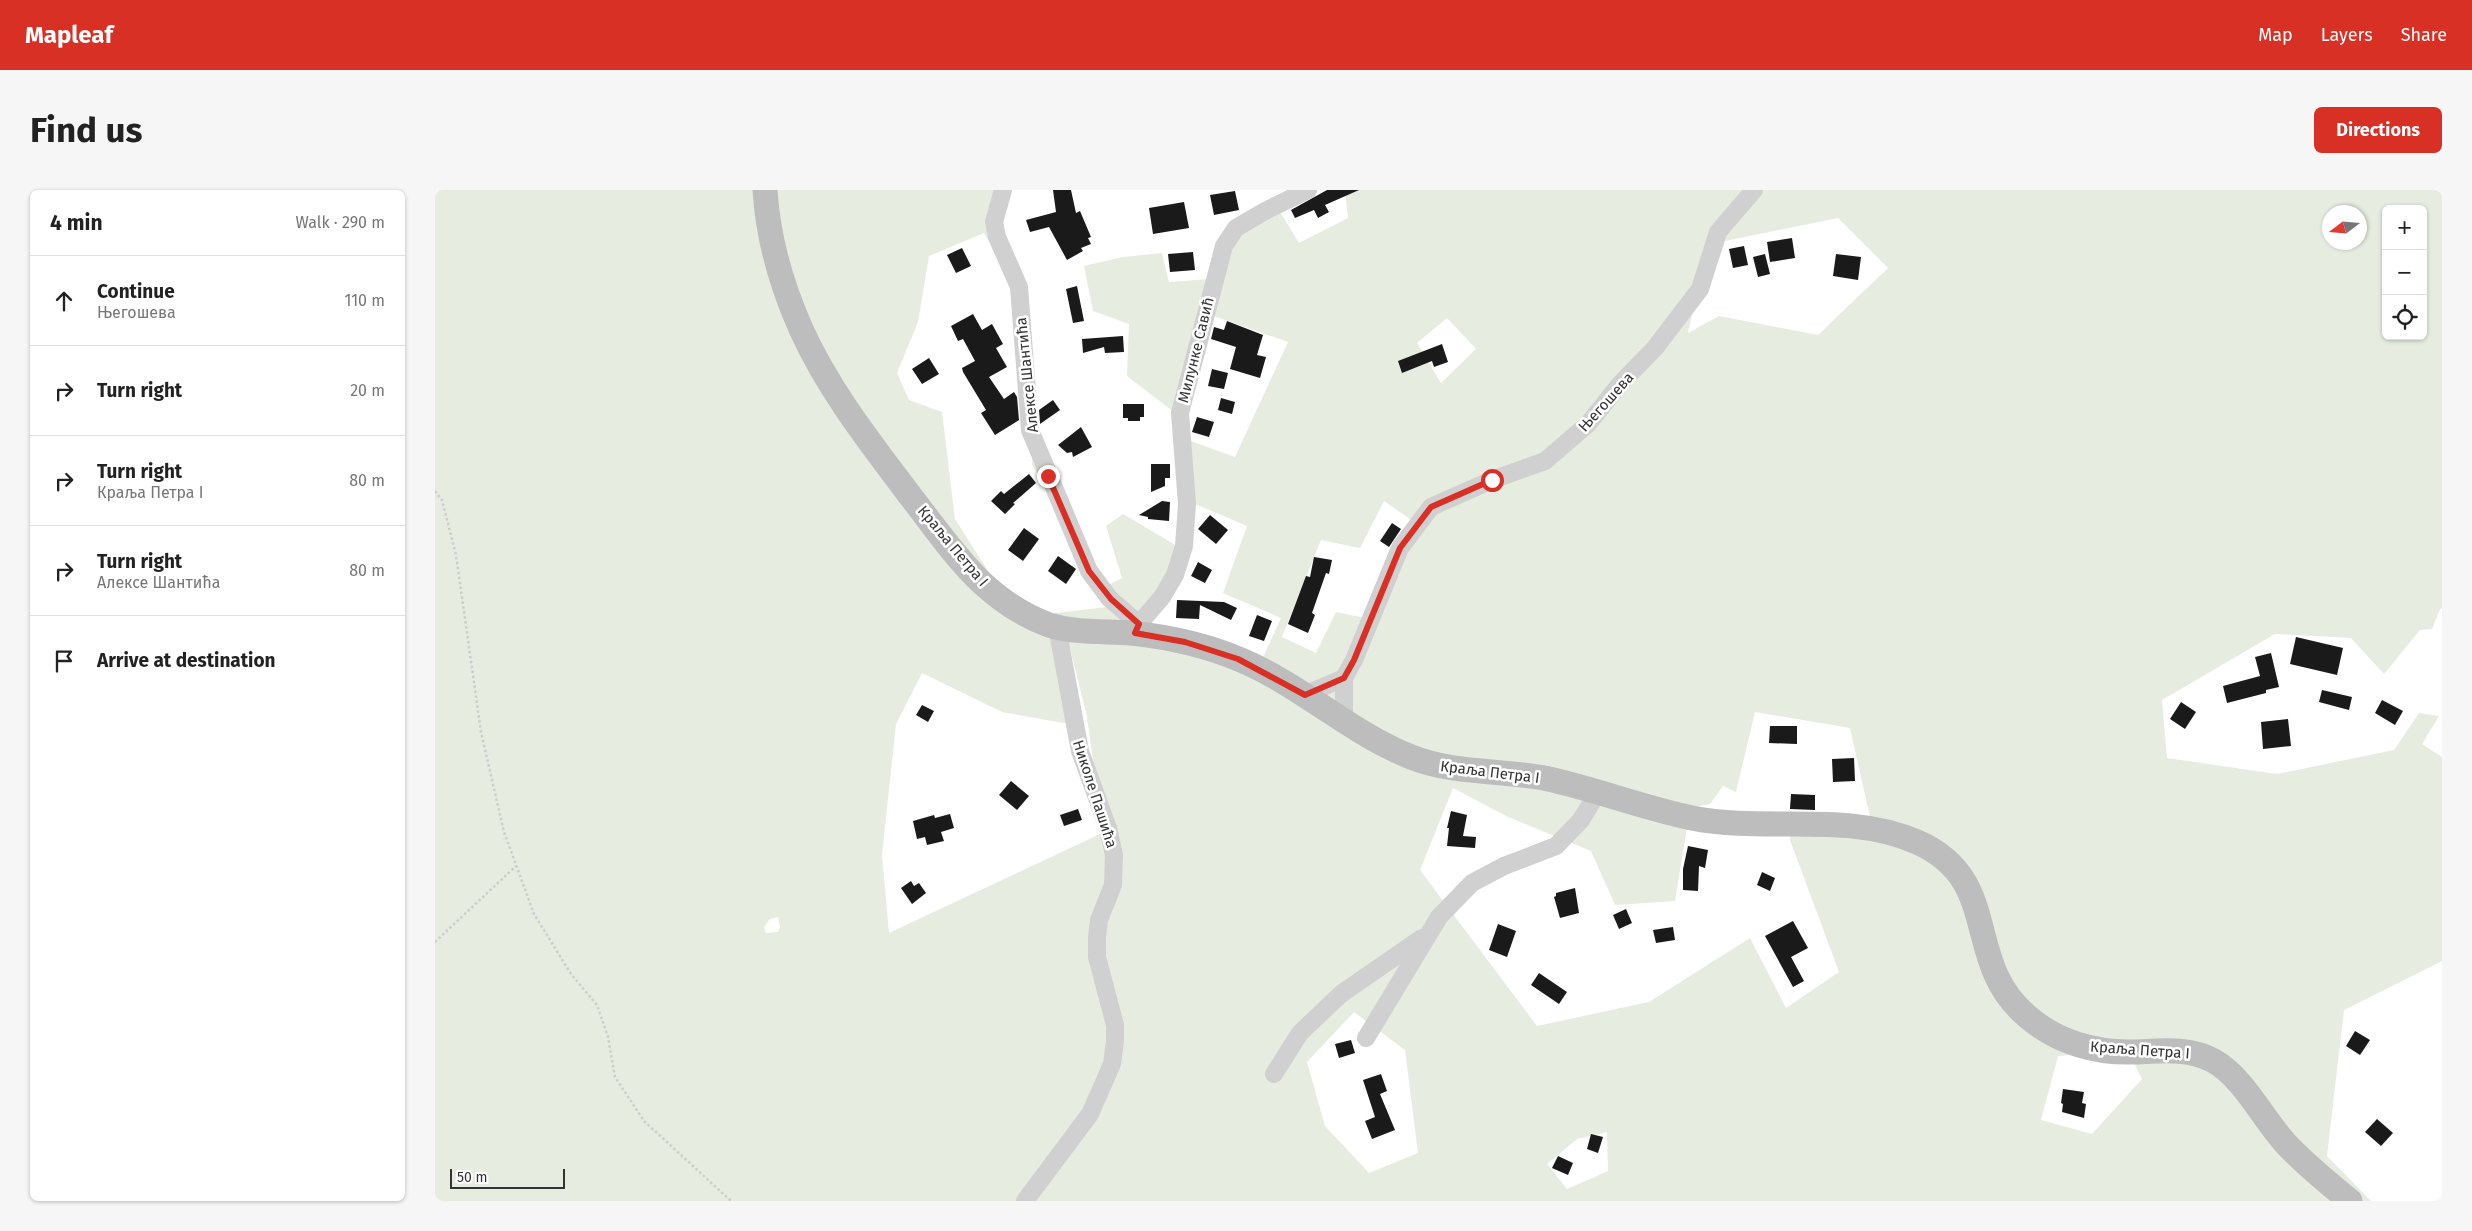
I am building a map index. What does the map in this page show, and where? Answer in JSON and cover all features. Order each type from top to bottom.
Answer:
[{"type":"street","name":"Краља Петра I","points":[[765,190],[769,229],[781,277],[800,327],[831,386],[867,439],[966,567],[1005,602],[1036,619],[1057,627],[1137,629],[1238,659],[1305,695],[1395,750],[1440,767],[1519,774],[1709,821],[1747,825],[1861,827],[1894,833],[1925,845],[1945,857],[1962,875],[1974,900],[1985,947],[1995,975],[2007,995],[2029,1018],[2058,1037],[2086,1047],[2116,1052],[2179,1050],[2213,1060],[2239,1084],[2289,1148],[2350,1201]]},
{"type":"street","name":"Алексе Шантића","points":[[1003,190],[994,222],[997,237],[1019,287],[1030,430],[1089,571],[1137,629]]},
{"type":"street","name":"Милунке Савић","points":[[1137,629],[1162,597],[1175,575],[1185,546],[1187,504],[1180,412],[1224,246],[1236,228],[1308,190]]},
{"type":"street","name":"Његошева","points":[[1344,719],[1344,678],[1354,660],[1400,548],[1431,507],[1492,480],[1545,462],[1588,424],[1619,384],[1655,348],[1700,289],[1718,232],[1754,190]]},
{"type":"street","name":"Николе Пашића","points":[[1025,1201],[1090,1114],[1112,1064],[1115,1040],[1115,1025],[1097,957],[1099,920],[1113,885],[1114,855],[1108,828],[1080,752],[1057,627]]},
{"type":"street","points":[[1305,695],[1344,678]]},
{"type":"street","points":[[1367,1038],[1439,917],[1472,883],[1504,866],[1556,846],[1581,820],[1598,792]]},
{"type":"street","points":[[1274,1074],[1300,1034],[1341,994],[1429,934]]},
{"type":"path","points":[[435,491],[442,500],[457,555],[481,732],[504,832],[534,914],[571,974],[597,1005],[608,1037],[615,1077],[644,1121],[731,1201]]},
{"type":"path","points":[[435,942],[516,866]]},
{"type":"shaded area","points":[[435,190],[1008,190],[998,222],[989,242],[984,233],[929,256],[918,322],[897,373],[909,400],[942,412],[955,519],[997,585],[1047,614],[1107,607],[1032,464],[1034,430],[1106,586],[1122,578],[1106,526],[1123,514],[1177,546],[1146,629],[1260,664],[1281,618],[1223,593],[1247,526],[1193,503],[1188,440],[1235,457],[1288,342],[1211,315],[1175,413],[1127,376],[1129,324],[1093,311],[1084,266],[1123,257],[1162,253],[1169,282],[1209,279],[1226,233],[1274,202],[1299,243],[1348,218],[1345,190],[2442,190],[2442,608],[2432,629],[2420,630],[2384,674],[2351,638],[2275,634],[2162,700],[2167,758],[2277,774],[2394,750],[2419,713],[2439,716],[2422,744],[2442,757],[2442,961],[2344,1010],[2327,1156],[2371,1201],[435,1201]],"holes":[[[1838,218],[1888,268],[1818,335],[1719,316],[1688,333],[1693,310],[1706,295],[1725,241]],[[1447,318],[1476,349],[1441,383],[1417,343]],[[1384,501],[1414,522],[1365,618],[1336,612],[1316,653],[1282,637],[1321,540],[1360,548]],[[1051,638],[1068,640],[1087,717],[1095,774],[1087,788],[1100,834],[889,933],[882,855],[896,724],[922,673],[1002,712],[1069,724]],[[1755,712],[1850,728],[1870,817],[1793,813],[1790,840],[1839,972],[1786,1008],[1750,938],[1649,1002],[1537,1026],[1420,870],[1453,788],[1508,817],[1591,851],[1615,905],[1675,901],[1687,827],[1693,807],[1710,804],[1723,786],[1736,792]],[[778,917],[780,927],[778,932],[766,933],[764,927],[770,919]],[[1354,1012],[1405,1050],[1418,1153],[1369,1173],[1325,1126],[1307,1062]],[[2081,1054],[2133,1061],[2142,1079],[2092,1134],[2041,1120],[2058,1056]],[[1607,1132],[1608,1171],[1567,1189],[1547,1164],[1577,1139]]]},
{"type":"building","points":[[1053,190],[1071,190],[1076,213],[1080,211],[1091,237],[1088,238],[1091,244],[1081,248],[1083,251],[1067,260],[1049,227],[1030,232],[1026,220],[1056,212]]},
{"type":"building","points":[[1327,190],[1359,190],[1325,205],[1329,212],[1318,218],[1314,210],[1295,218],[1291,210]]},
{"type":"building","points":[[1235,191],[1239,210],[1214,215],[1210,195]]},
{"type":"building","points":[[1184,202],[1189,228],[1153,234],[1149,208]]},
{"type":"building","points":[[1792,238],[1795,258],[1770,262],[1767,242]]},
{"type":"building","points":[[1744,246],[1748,265],[1733,268],[1729,249]]},
{"type":"building","points":[[962,248],[971,266],[956,273],[947,255]]},
{"type":"building","points":[[1193,252],[1195,270],[1170,272],[1168,254]]},
{"type":"building","points":[[1765,254],[1770,274],[1758,277],[1753,257]]},
{"type":"building","points":[[1836,254],[1861,257],[1858,280],[1833,276]]},
{"type":"building","points":[[1077,286],[1084,321],[1073,323],[1066,289]]},
{"type":"building","points":[[973,314],[982,330],[992,324],[1003,344],[996,348],[1007,367],[989,377],[1004,399],[1014,392],[1017,397],[1019,420],[995,435],[981,413],[986,410],[963,372],[962,368],[975,361],[963,339],[958,341],[951,326]]},
{"type":"building","points":[[1227,321],[1263,335],[1257,355],[1266,357],[1260,378],[1230,369],[1236,347],[1211,339],[1214,327],[1224,330]]},
{"type":"building","points":[[1123,336],[1124,352],[1105,353],[1104,347],[1083,353],[1082,339]]},
{"type":"building","points":[[1442,344],[1448,362],[1434,367],[1432,361],[1402,373],[1398,361]]},
{"type":"building","points":[[929,358],[939,374],[922,384],[912,369]]},
{"type":"building","points":[[1212,369],[1228,373],[1224,389],[1208,386]]},
{"type":"building","points":[[1221,398],[1235,402],[1232,414],[1218,410]]},
{"type":"building","points":[[1053,400],[1060,410],[1040,424],[1039,410]]},
{"type":"building","points":[[1123,404],[1144,404],[1144,417],[1140,417],[1140,421],[1128,421],[1128,418],[1123,418]]},
{"type":"building","points":[[1197,417],[1214,422],[1209,437],[1192,432]]},
{"type":"building","points":[[1081,427],[1092,447],[1073,457],[1072,452],[1067,453],[1058,445]]},
{"type":"building","points":[[1151,464],[1170,464],[1170,478],[1165,478],[1165,486],[1151,492]]},
{"type":"building","points":[[1029,474],[1036,483],[1013,503],[1015,504],[1005,514],[991,501],[1001,491],[1004,494]]},
{"type":"building","points":[[1162,501],[1170,502],[1169,521],[1148,519],[1148,517],[1139,515]]},
{"type":"building","points":[[1210,515],[1228,530],[1216,544],[1198,529]]},
{"type":"building","points":[[1392,523],[1401,529],[1389,547],[1380,541]]},
{"type":"building","points":[[1024,528],[1039,539],[1023,561],[1008,550]]},
{"type":"building","points":[[1058,556],[1076,569],[1066,584],[1048,571]]},
{"type":"building","points":[[1314,557],[1332,560],[1329,574],[1326,573],[1312,613],[1315,615],[1308,633],[1288,624],[1306,576],[1310,577]]},
{"type":"building","points":[[1198,562],[1212,570],[1205,583],[1191,576]]},
{"type":"building","points":[[1177,600],[1224,602],[1237,608],[1231,620],[1200,605],[1199,619],[1176,618]]},
{"type":"building","points":[[1257,615],[1272,621],[1264,641],[1249,636]]},
{"type":"building","points":[[2296,637],[2343,648],[2337,675],[2290,664]]},
{"type":"building","points":[[2271,653],[2279,687],[2266,690],[2266,693],[2227,703],[2223,686],[2260,676],[2255,657]]},
{"type":"building","points":[[2322,690],[2352,697],[2349,710],[2319,702]]},
{"type":"building","points":[[2382,700],[2403,711],[2395,725],[2375,713]]},
{"type":"building","points":[[2181,702],[2196,712],[2185,729],[2170,719]]},
{"type":"building","points":[[922,705],[934,711],[928,722],[916,715]]},
{"type":"building","points":[[2288,719],[2291,746],[2263,749],[2261,722]]},
{"type":"building","points":[[1770,726],[1797,726],[1797,744],[1769,743]]},
{"type":"building","points":[[1854,758],[1855,781],[1833,782],[1832,759]]},
{"type":"building","points":[[1011,781],[1029,796],[1017,810],[999,795]]},
{"type":"building","points":[[1791,794],[1815,795],[1815,810],[1790,809]]},
{"type":"building","points":[[1078,809],[1082,820],[1064,826],[1060,815]]},
{"type":"building","points":[[1451,811],[1467,815],[1463,836],[1476,837],[1475,848],[1447,846],[1449,828],[1447,828]]},
{"type":"building","points":[[950,814],[954,828],[941,832],[944,841],[927,845],[925,837],[917,839],[913,821],[934,815],[935,818]]},
{"type":"building","points":[[1688,846],[1708,850],[1705,868],[1699,866],[1698,891],[1683,890],[1683,869]]},
{"type":"building","points":[[1762,872],[1775,878],[1770,891],[1757,885]]},
{"type":"building","points":[[911,881],[914,886],[919,883],[926,893],[912,904],[901,888]]},
{"type":"building","points":[[1575,888],[1579,913],[1560,918],[1554,897],[1556,893]]},
{"type":"building","points":[[1626,909],[1632,923],[1619,929],[1613,915]]},
{"type":"building","points":[[1793,921],[1808,948],[1791,957],[1804,981],[1793,987],[1765,936]]},
{"type":"building","points":[[1498,924],[1516,931],[1507,957],[1489,950]]},
{"type":"building","points":[[1673,927],[1675,940],[1656,943],[1653,930]]},
{"type":"building","points":[[1539,973],[1567,992],[1559,1004],[1531,985]]},
{"type":"building","points":[[2355,1031],[2370,1040],[2360,1055],[2346,1046]]},
{"type":"building","points":[[1351,1040],[1355,1053],[1339,1058],[1335,1044]]},
{"type":"building","points":[[1381,1074],[1387,1091],[1380,1094],[1395,1130],[1372,1139],[1365,1121],[1375,1117],[1363,1080]]},
{"type":"building","points":[[2063,1089],[2084,1092],[2082,1103],[2086,1104],[2084,1118],[2062,1112]]},
{"type":"building","points":[[2377,1119],[2393,1133],[2381,1146],[2365,1132]]},
{"type":"building","points":[[1591,1134],[1603,1137],[1598,1153],[1587,1149]]},
{"type":"building","points":[[1558,1156],[1573,1163],[1568,1175],[1552,1168]]},
{"type":"route","points":[[1048,476],[1089,571],[1111,599],[1139,624],[1135,633],[1169,638],[1206,647],[1264,671],[1305,695],[1344,678],[1354,660],[1400,548],[1431,507],[1492,480]]}]
